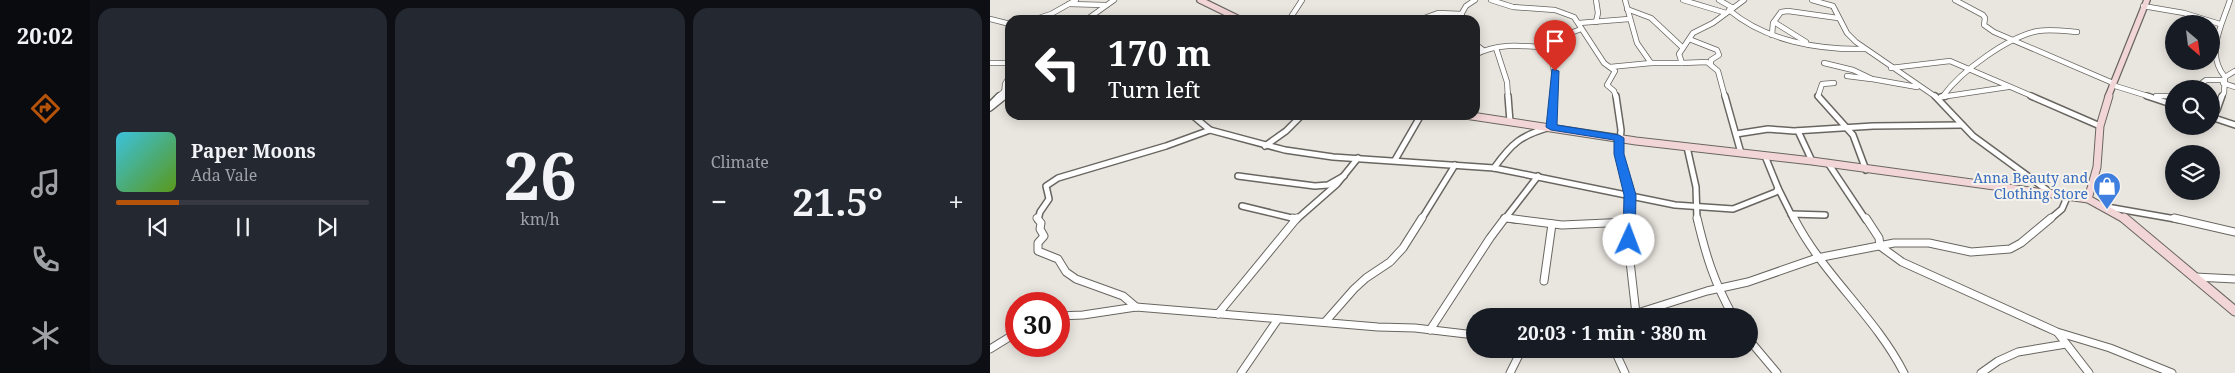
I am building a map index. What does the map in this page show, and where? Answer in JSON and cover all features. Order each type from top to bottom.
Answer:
[{"type":"street","points":[[1044,15],[1076,0]]},
{"type":"street","points":[[1092,15],[1114,0]]},
{"type":"street","points":[[1200,0],[1231,15]]},
{"type":"street","points":[[1292,15],[1302,0]]},
{"type":"street","points":[[1433,15],[1438,13],[1462,14],[1469,4],[1475,0]]},
{"type":"street","points":[[1491,0],[1513,7],[1555,10],[1574,17],[1604,63],[1616,72],[1607,86],[1614,91],[1618,104],[1621,124],[1619,154],[1630,195],[1631,284],[1635,308]]},
{"type":"street","points":[[1596,0],[1598,13],[1596,22]]},
{"type":"street","points":[[1624,0],[1637,43],[1651,63]]},
{"type":"street","points":[[1683,0],[1729,10]]},
{"type":"street","points":[[1719,0],[1746,23],[1789,42],[1808,43],[1848,50],[1865,49]]},
{"type":"street","points":[[1682,63],[1679,54],[1694,33],[1713,23],[1744,0]]},
{"type":"street","points":[[1812,0],[1833,6]]},
{"type":"street","points":[[1832,0],[1838,18],[1847,33],[1865,49],[1922,88],[1940,97],[1962,125],[1986,147],[2051,193]]},
{"type":"street","points":[[1955,0],[1983,15],[1985,18],[1984,25],[1988,28],[2014,41],[2112,84],[2165,102]]},
{"type":"street","points":[[2220,34],[2220,24],[2230,0]]},
{"type":"street","points":[[2088,199],[2097,167],[2100,126],[2112,84],[2145,3],[2191,15]]},
{"type":"street","points":[[1069,4],[1105,5]]},
{"type":"street","points":[[1627,9],[1651,18],[1683,48]]},
{"type":"street","points":[[1772,35],[1774,22],[1779,13],[1783,11],[1838,18]]},
{"type":"street","points":[[990,19],[1005,23]]},
{"type":"street","points":[[1579,23],[1629,20]]},
{"type":"street","points":[[1774,22],[1784,26],[1791,33],[1808,43]]},
{"type":"street","points":[[1551,127],[1555,82],[1551,44],[1554,40],[1581,29]]},
{"type":"street","points":[[1940,97],[1970,69],[2014,41],[2041,30],[2077,32]]},
{"type":"street","points":[[1689,39],[1717,50],[1719,55],[1711,60],[1710,63]]},
{"type":"street","points":[[1480,52],[1496,48],[1551,48]]},
{"type":"street","points":[[1496,48],[1507,82],[1510,122]]},
{"type":"street","points":[[1891,68],[1920,66],[1945,60],[1970,69],[2100,126]]},
{"type":"street","points":[[1610,67],[1698,61],[1710,63],[1718,70],[1721,78],[1741,153]]},
{"type":"street","points":[[990,63],[1005,63]]},
{"type":"street","points":[[1824,64],[1853,70],[1876,80]]},
{"type":"street","points":[[2219,70],[2224,80],[2224,93],[2220,100]]},
{"type":"street","points":[[2224,80],[2235,71]]},
{"type":"street","points":[[1847,76],[1922,88]]},
{"type":"street","points":[[2220,80],[2224,80],[2235,87]]},
{"type":"street","points":[[1834,83],[1822,84],[1818,96],[1857,141],[1866,170]]},
{"type":"street","points":[[1940,97],[2010,87]]},
{"type":"street","points":[[990,106],[1002,100],[1005,94]]},
{"type":"street","points":[[2149,96],[2165,96]]},
{"type":"street","points":[[1480,117],[1619,138],[1828,163],[1866,170],[2088,199],[2107,207],[2143,232],[2192,277],[2235,311]]},
{"type":"street","points":[[2220,119],[2235,125]]},
{"type":"street","points":[[1198,120],[1210,130],[1265,146],[1320,156],[1494,168],[1675,205],[1723,210],[1738,208],[1776,192],[1778,188]]},
{"type":"street","points":[[1265,146],[1286,132],[1297,120]]},
{"type":"street","points":[[1395,160],[1418,120]]},
{"type":"street","points":[[1736,134],[1773,129],[1798,131],[1962,125]]},
{"type":"street","points":[[1494,168],[1516,139],[1528,133],[1551,127]]},
{"type":"street","points":[[1136,307],[1123,296],[1076,279],[1066,272],[1058,259],[1038,251],[1037,246],[1044,236],[1040,229],[1041,223],[1037,217],[1051,195],[1046,186],[1058,178],[1210,130]]},
{"type":"street","points":[[1798,131],[1812,161]]},
{"type":"street","points":[[1687,147],[1696,187],[1695,206],[1708,264],[1718,289],[1729,308]]},
{"type":"street","points":[[1765,156],[1791,214],[1817,258],[1842,285],[1885,341],[1896,356],[1904,373]]},
{"type":"street","points":[[1218,314],[1240,283],[1296,219],[1335,188],[1350,172],[1358,158]]},
{"type":"street","points":[[1828,163],[1880,238],[1880,246]]},
{"type":"street","points":[[1325,322],[1354,289],[1366,278],[1390,262],[1403,248],[1455,165]]},
{"type":"street","points":[[1238,176],[1315,186],[1332,183],[1350,172]]},
{"type":"street","points":[[1430,330],[1504,218],[1538,176]]},
{"type":"street","points":[[1656,308],[1748,282],[1817,258],[1880,246],[1913,241],[1971,252],[2010,249],[2021,243],[2062,210],[2068,195]]},
{"type":"street","points":[[1242,206],[1296,219]]},
{"type":"street","points":[[2107,207],[2168,217],[2235,232]]},
{"type":"street","points":[[1791,214],[1825,215]]},
{"type":"street","points":[[1504,218],[1552,224],[1629,222]]},
{"type":"street","points":[[1544,281],[1552,224]]},
{"type":"street","points":[[1880,246],[1915,269],[2057,332],[2110,348],[2172,373]]},
{"type":"street","points":[[2192,277],[2235,279]]},
{"type":"street","points":[[1070,316],[1136,307],[1466,334]]},
{"type":"street","points":[[1241,373],[1278,319]]},
{"type":"street","points":[[2057,332],[2089,373]]},
{"type":"street","points":[[990,349],[1005,340]]},
{"type":"street","points":[[1981,373],[2004,358],[2023,350],[2066,344]]},
{"type":"street","points":[[1758,351],[1777,373]]},
{"type":"street","points":[[1510,373],[1518,358]]},
{"type":"street","points":[[1618,358],[1625,373]]},
{"type":"place","name":"Anna Beauty and Clothing Store","points":[[2107,210]]},
{"type":"route","points":[[1555,71],[1555,93],[1551,127],[1619,138],[1619,154],[1630,195],[1629,240]]}]
